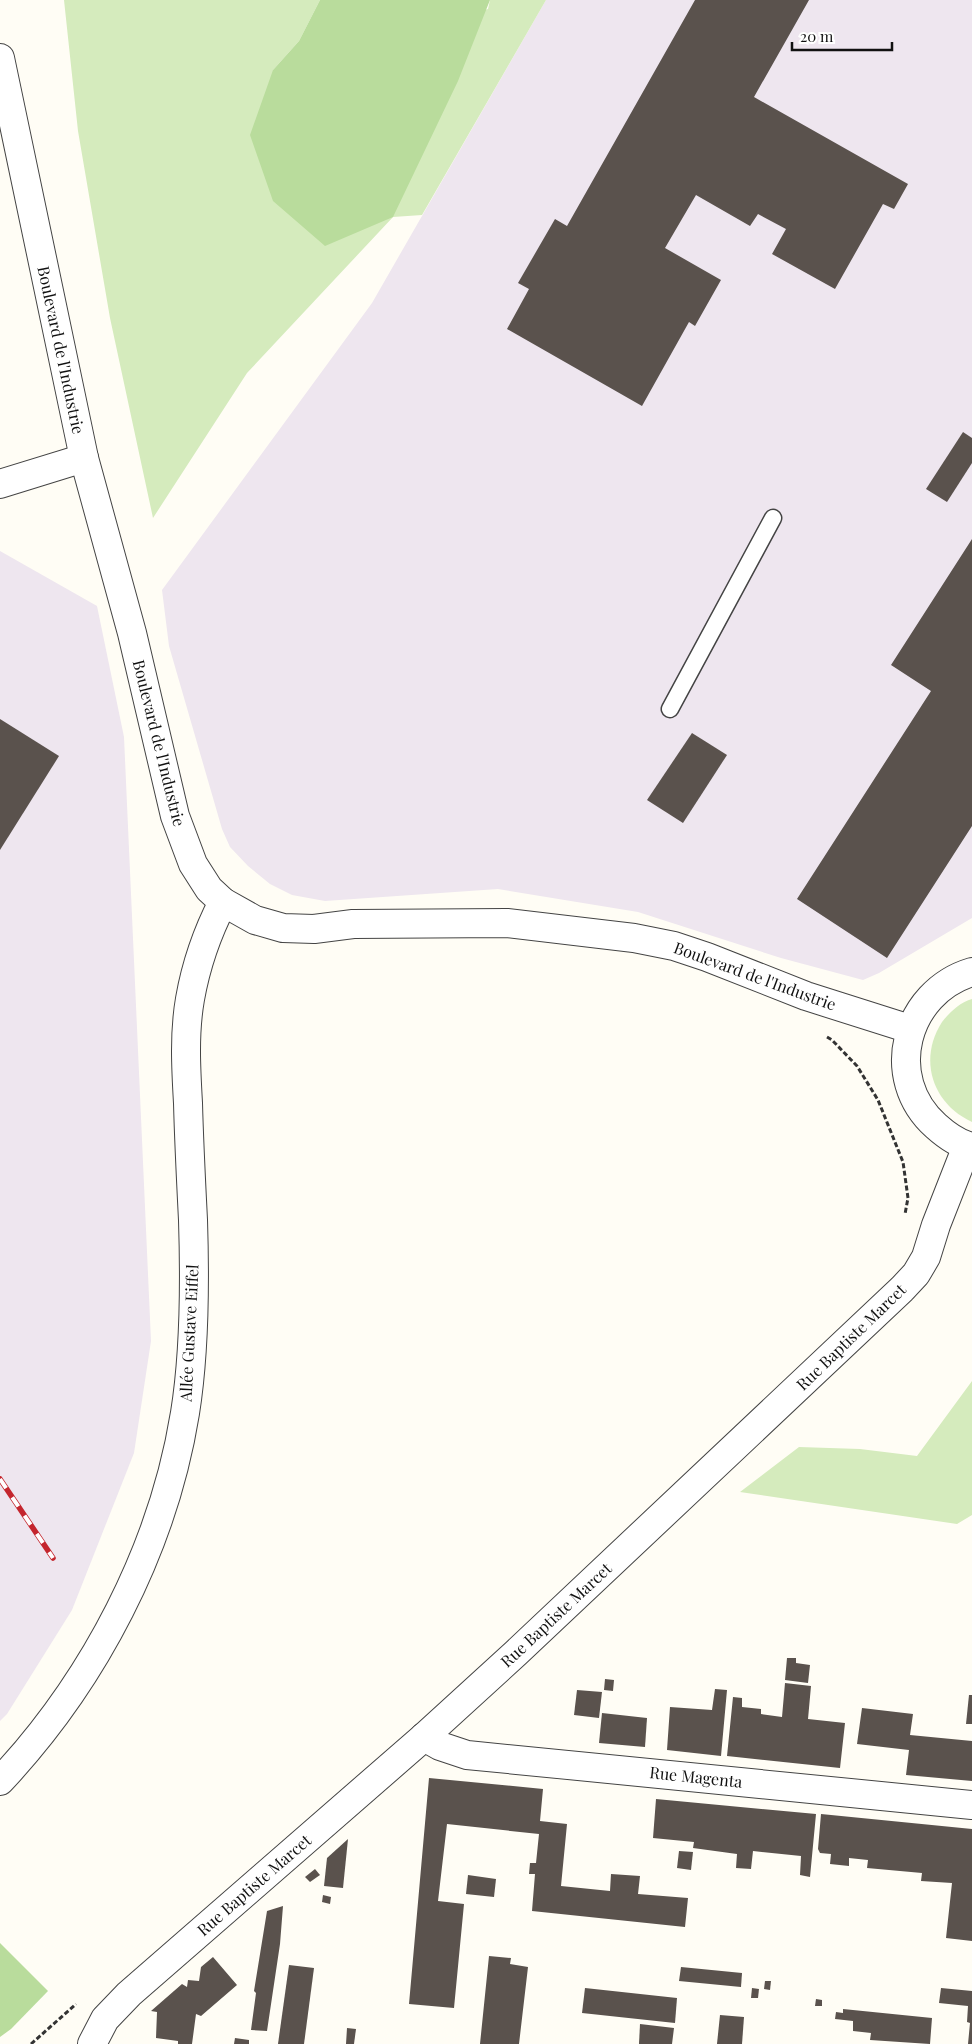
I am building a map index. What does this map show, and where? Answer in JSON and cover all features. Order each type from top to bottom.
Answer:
[{"type":"street","name":"Boulevard de l'Industrie","points":[[0,58],[84,458],[132,633],[175,816],[194,864],[209,889],[224,902],[255,920],[283,928],[314,929],[363,924],[507,923],[634,938],[690,952],[806,996],[910,1029]]},
{"type":"street","points":[[0,484],[84,458]]},
{"type":"street","name":"Allée Gustave Eiffel","points":[[0,1781],[48,1723],[89,1664],[123,1606],[151,1543],[170,1479],[185,1412],[192,1338],[193,1223],[186,1059],[189,1001],[200,957],[212,924],[224,902]]},
{"type":"street","points":[[970,1146],[946,1135],[928,1119],[914,1099],[907,1076],[906,1053],[910,1029],[922,1007],[939,988],[972,972]]},
{"type":"street","name":"Rue Baptiste Marcet","points":[[92,2044],[105,2019],[129,1994],[424,1737],[873,1318],[916,1274],[926,1257],[936,1225],[970,1146]]},
{"type":"street","name":"Rue Magenta","points":[[424,1737],[440,1746],[467,1755],[972,1804]]},
{"type":"lane","points":[[670,709],[773,518]]},
{"type":"path","points":[[823,1035],[832,1040],[858,1066],[878,1100],[903,1162],[908,1198],[904,1221]]},
{"type":"path","points":[[31,2044],[79,2002]]},
{"type":"shaded area","points":[[546,0],[972,0],[972,918],[879,973],[863,980],[781,958],[638,912],[498,889],[325,901],[292,895],[270,884],[248,866],[230,847],[222,829],[169,646],[162,590],[372,303]]},
{"type":"shaded area","points":[[0,551],[97,606],[124,737],[151,1341],[134,1453],[72,1610],[7,1714],[0,1721]]},
{"type":"green space","points":[[64,0],[320,0],[299,41],[273,70],[488,9],[490,0],[546,0],[422,215],[393,217],[247,373],[153,518],[110,318],[78,131]]},
{"type":"green space","points":[[320,0],[490,0],[458,81],[393,217],[325,246],[273,201],[250,135],[273,70],[299,41]]},
{"type":"green space","points":[[972,999],[972,1122],[958,1114],[947,1104],[933,1079],[930,1065],[935,1036],[942,1022],[955,1008]]},
{"type":"green space","points":[[972,1381],[972,1515],[957,1524],[740,1492],[799,1447],[860,1449],[917,1456]]},
{"type":"green space","points":[[0,1943],[48,1991],[11,2029],[0,2037]]},
{"type":"building","points":[[695,0],[809,0],[754,97],[908,184],[894,209],[883,204],[835,289],[772,254],[786,229],[758,214],[750,226],[696,195],[665,248],[721,280],[695,326],[689,322],[642,406],[507,329],[529,289],[518,283],[555,219],[567,226]]},
{"type":"building","points":[[963,432],[972,438],[972,463],[947,502],[926,489]]},
{"type":"building","points":[[972,539],[972,826],[887,958],[797,899],[931,691],[891,665]]},
{"type":"building","points":[[0,719],[59,756],[0,850]]},
{"type":"building","points":[[692,733],[727,755],[683,823],[647,800]]},
{"type":"building","points":[[787,1658],[796,1658],[796,1663],[810,1665],[808,1683],[785,1680]]},
{"type":"building","points":[[605,1679],[614,1680],[613,1691],[604,1690]]},
{"type":"building","points":[[785,1683],[811,1686],[808,1719],[845,1723],[840,1768],[727,1756],[733,1697],[742,1698],[742,1707],[761,1709],[761,1714],[782,1717]]},
{"type":"building","points":[[715,1689],[727,1690],[721,1756],[667,1750],[670,1707],[712,1710]]},
{"type":"building","points":[[577,1690],[602,1692],[599,1718],[574,1715]]},
{"type":"building","points":[[969,1695],[972,1695],[972,1724],[966,1724]]},
{"type":"building","points":[[862,1708],[913,1714],[910,1735],[972,1741],[972,1781],[906,1775],[909,1750],[857,1744]]},
{"type":"building","points":[[602,1713],[647,1718],[645,1747],[599,1743]]},
{"type":"building","points":[[429,1778],[543,1789],[540,1821],[567,1824],[561,1886],[610,1891],[611,1874],[640,1876],[638,1894],[688,1898],[685,1927],[532,1911],[535,1874],[529,1874],[530,1863],[536,1863],[539,1834],[447,1824],[438,1901],[464,1904],[454,2008],[409,2004]]},
{"type":"building","points":[[656,1799],[816,1814],[810,1877],[800,1875],[801,1856],[753,1851],[751,1869],[736,1868],[737,1854],[693,1848],[694,1842],[653,1838]]},
{"type":"building","points":[[821,1814],[972,1829],[972,1941],[946,1938],[952,1883],[921,1881],[922,1873],[867,1868],[868,1860],[849,1858],[849,1866],[830,1864],[831,1854],[820,1853],[818,1849]]},
{"type":"building","points":[[348,1839],[343,1888],[324,1886],[327,1858]]},
{"type":"building","points":[[679,1851],[693,1852],[691,1870],[677,1868]]},
{"type":"building","points":[[315,1869],[320,1875],[310,1882],[305,1877]]},
{"type":"building","points":[[468,1875],[496,1879],[494,1897],[466,1894]]},
{"type":"building","points":[[323,1895],[331,1897],[330,1904],[322,1902]]},
{"type":"building","points":[[283,1906],[280,1944],[267,2031],[251,2030],[256,1993],[254,1991],[267,1911]]},
{"type":"building","points":[[489,1956],[511,1958],[510,1964],[528,1967],[519,2044],[480,2044]]},
{"type":"building","points":[[213,1957],[237,1985],[201,2016],[196,2014],[192,2044],[178,2044],[178,2041],[156,2038],[157,2012],[151,2011],[182,1984],[187,1987],[188,1980],[199,1981],[201,1967]]},
{"type":"building","points":[[289,1965],[314,1968],[304,2044],[278,2044]]},
{"type":"building","points":[[681,1967],[742,1973],[741,1987],[679,1981]]},
{"type":"building","points":[[765,1981],[771,1981],[770,1990],[764,1989]]},
{"type":"building","points":[[585,1988],[677,1998],[675,2023],[582,2013]]},
{"type":"building","points":[[752,1988],[759,1989],[758,1998],[751,1998]]},
{"type":"building","points":[[941,1988],[972,1991],[972,2044],[968,2044],[970,2023],[967,2022],[968,2006],[939,2003]]},
{"type":"building","points":[[816,1999],[822,2000],[822,2006],[815,2006]]},
{"type":"building","points":[[843,2009],[932,2018],[930,2044],[870,2040],[871,2033],[853,2031],[853,2021],[835,2019],[836,2012],[843,2013]]},
{"type":"building","points":[[720,2015],[744,2017],[742,2044],[717,2044]]},
{"type":"building","points":[[640,2024],[674,2028],[672,2044],[639,2044]]},
{"type":"building","points":[[347,2028],[356,2029],[354,2044],[346,2044]]},
{"type":"building","points":[[235,2038],[249,2040],[249,2044],[234,2044]]},
{"type":"railway","points":[[0,1479],[53,1558]]}]
